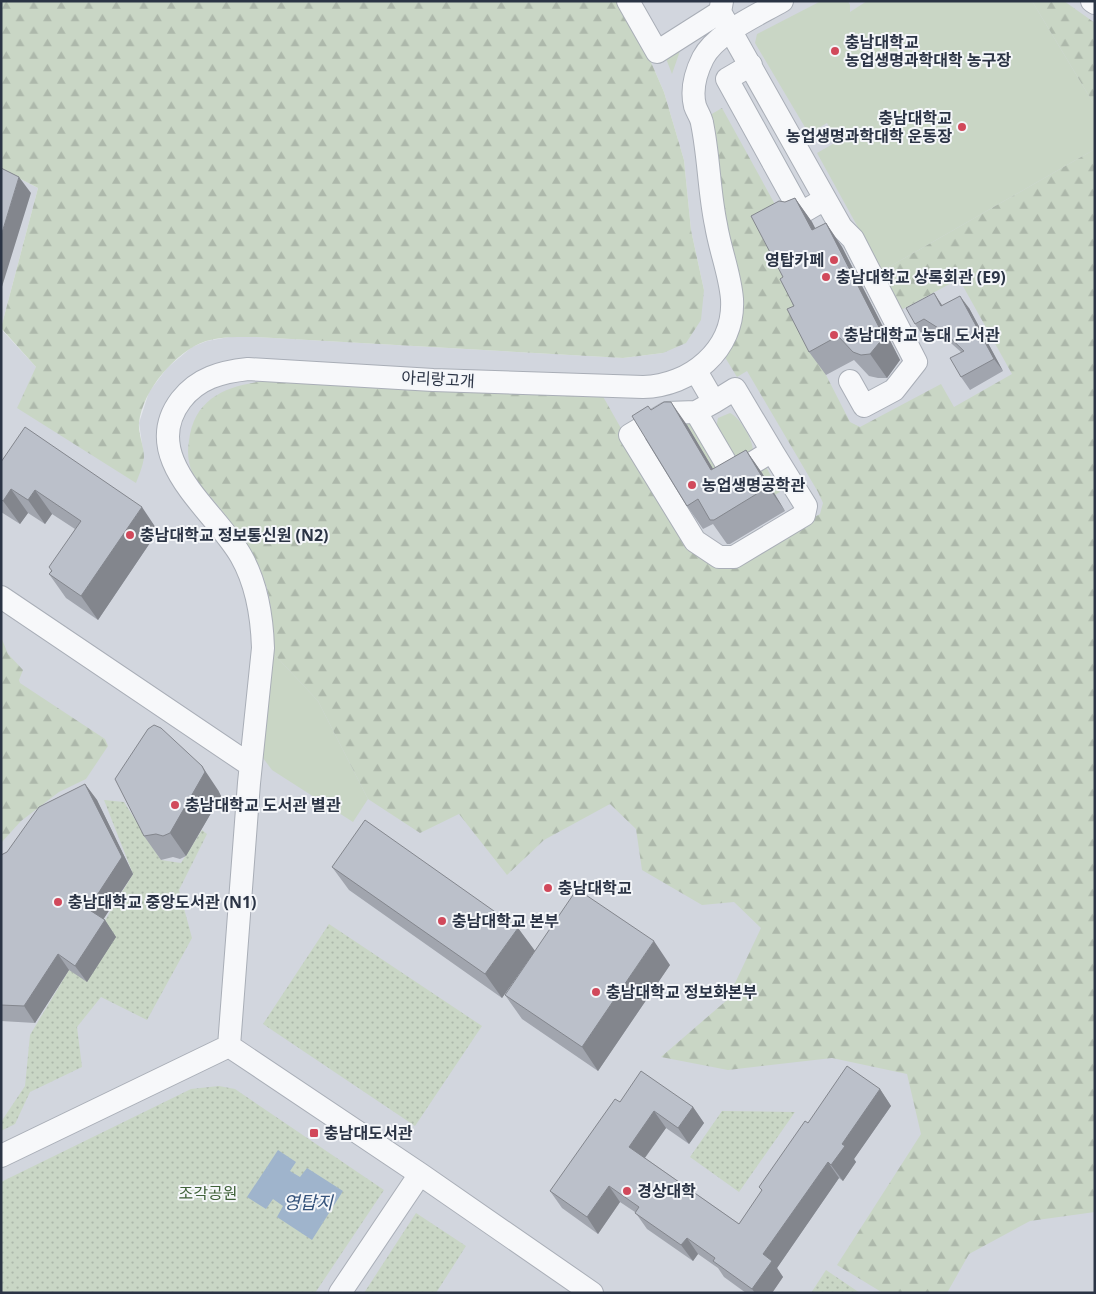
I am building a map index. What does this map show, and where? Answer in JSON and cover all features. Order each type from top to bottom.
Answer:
[{"type":"street","points":[[628,1],[657,52],[721,7],[732,31],[840,228],[853,238],[916,362],[894,390],[864,406],[850,381]]},
{"type":"street","points":[[732,31],[782,1]]},
{"type":"street","name":"아리랑고개","points":[[229,1046],[262,628],[256,595],[247,569],[233,542],[181,477],[168,446],[169,427],[178,404],[201,381],[235,370],[264,369],[433,380],[642,387],[665,384],[696,371],[712,356],[724,337],[729,326],[732,300],[716,225],[702,122],[694,97],[695,80],[703,58],[715,41],[732,31]]},
{"type":"street","points":[[696,371],[705,407],[733,475],[772,451]]},
{"type":"street","points":[[736,389],[806,506],[804,516],[734,557],[719,557],[695,541],[630,435],[667,413],[705,407],[736,389]]},
{"type":"street","points":[[1,597],[250,765]]},
{"type":"street","points":[[1,1156],[229,1046],[420,1174],[592,1293]]},
{"type":"street","points":[[340,1293],[420,1174]]},
{"type":"shaded area","name":"충남대학교","points":[[618,1],[1095,1],[1095,1293],[1,1293],[1,329],[36,367],[144,457],[139,423],[149,392],[167,368],[192,347],[207,341],[229,337],[256,337],[623,358],[663,353],[704,290],[691,230],[684,160],[664,92],[644,46]]},
{"type":"shaded area","points":[[1,169],[38,188],[1,328]]},
{"type":"green space","points":[[1,1],[618,1],[644,46],[664,92],[684,160],[691,230],[704,290],[701,320],[686,343],[663,353],[623,358],[256,337],[212,339],[195,346],[172,363],[162,374],[147,398],[139,423],[144,457],[136,483],[17,408],[36,367],[1,328],[38,188],[1,169]]},
{"type":"green space","name":"충남대학교 농업생명과학대학 운동장","points":[[821,1],[848,1],[850,12],[867,1],[1032,1],[1095,106],[1095,149],[882,271],[817,153],[838,141],[827,123],[809,134],[755,43],[757,34]]},
{"type":"green space","points":[[1032,1],[1064,1],[1095,23],[1095,106]]},
{"type":"green space","points":[[682,45],[672,74],[665,56]]},
{"type":"green space","points":[[722,108],[788,228],[826,375],[850,422],[860,427],[941,384],[954,407],[1012,374],[959,279],[901,310],[882,271],[1095,149],[1095,1212],[1030,1221],[969,1254],[947,1293],[883,1293],[837,1265],[921,1134],[907,1074],[832,1058],[728,1070],[661,1057],[727,1000],[761,928],[734,902],[702,905],[642,870],[636,829],[610,804],[544,840],[507,875],[459,814],[420,833],[368,799],[318,701],[272,652],[270,605],[261,571],[236,529],[195,478],[189,462],[188,445],[197,414],[214,397],[237,386],[250,383],[264,381],[601,393],[686,543],[731,564],[820,514],[823,503],[818,492],[747,371],[737,377],[723,354],[724,225],[710,115]]},
{"type":"green space","points":[[730,413],[742,424],[753,451],[738,460],[716,428],[718,418]]},
{"type":"green space","points":[[686,423],[691,424],[719,471],[717,477]]},
{"type":"green space","points":[[765,465],[780,492],[775,495],[762,473],[732,488]]},
{"type":"green space","points":[[1,637],[8,654],[23,670],[19,680],[20,683],[105,739],[108,746],[86,779],[59,792],[21,821],[1,843]]},
{"type":"green space","points":[[272,652],[318,701],[368,799],[353,822],[272,770],[263,758]]},
{"type":"green space","points":[[104,800],[124,802],[161,860],[181,863],[202,830],[207,834],[179,890],[192,938],[147,1020],[101,997],[77,1027],[82,1067],[30,1092],[15,1124],[1,1131],[1,1122],[25,1086],[30,1035],[69,970],[101,927],[133,874]]},
{"type":"green space","points":[[329,924],[482,1026],[415,1126],[263,1024]]},
{"type":"green space","name":"조각공원","points":[[219,1086],[235,1089],[384,1190],[315,1293],[1,1293],[1,1182],[191,1089]]},
{"type":"green space","points":[[722,1111],[795,1112],[739,1192],[690,1157]]},
{"type":"green space","points":[[416,1213],[466,1246],[436,1293],[364,1293]]},
{"type":"green space","points":[[826,1270],[860,1293],[811,1293]]},
{"type":"water","name":"영탑지","points":[[278,1150],[296,1162],[290,1171],[300,1177],[307,1168],[343,1191],[312,1240],[277,1217],[283,1206],[273,1199],[266,1209],[247,1197]]},
{"type":"building","points":[[1,168],[19,177],[1,236]]},
{"type":"building","name":"충남대학교 상록회관 (E9)","points":[[795,198],[812,230],[826,223],[884,337],[870,354],[861,355],[853,352],[838,336],[809,352],[787,309],[794,306],[780,279],[783,277],[751,216],[779,201],[785,202]]},
{"type":"building","points":[[934,293],[941,306],[960,296],[994,359],[961,377],[950,358],[964,351],[943,331],[924,319],[915,324],[906,308]]},
{"type":"building","points":[[664,402],[671,402],[711,470],[746,450],[768,487],[714,520],[710,520],[698,499],[687,506],[632,416],[648,406],[651,410]]},
{"type":"building","points":[[25,427],[142,507],[81,596],[49,574],[52,571],[49,567],[81,521],[35,490],[28,500],[11,489],[3,501],[1,499],[1,462]]},
{"type":"building","points":[[154,725],[161,728],[202,766],[205,772],[170,833],[163,836],[156,834],[144,836],[115,779],[148,729]]},
{"type":"building","name":"충남대학교 중앙도서관 (N1)","points":[[85,784],[122,857],[88,909],[105,920],[75,966],[58,954],[24,1006],[1,1005],[1,855],[7,852],[39,807]]},
{"type":"building","name":"충남대학교 본부","points":[[365,820],[518,928],[485,974],[332,867]]},
{"type":"building","name":"충남대학교 정보화본부","points":[[577,889],[654,941],[582,1047],[505,995]]},
{"type":"building","name":"경상대학","points":[[847,1066],[880,1089],[842,1144],[845,1146],[831,1165],[828,1162],[763,1254],[772,1261],[752,1289],[713,1261],[715,1258],[687,1238],[681,1245],[635,1213],[639,1207],[609,1186],[587,1217],[550,1191],[615,1099],[620,1102],[641,1071],[693,1107],[678,1128],[654,1111],[629,1147],[739,1224],[762,1190],[759,1187],[805,1121],[808,1123]]},
{"type":"place","name":"충남대학교 농업생명과학대학 농구장","points":[[835,51]]},
{"type":"place","name":"충남대학교 농업생명과학대학 운동장","points":[[962,127]]},
{"type":"place","name":"영탑카페","points":[[834,260]]},
{"type":"place","name":"충남대학교 상록회관 (E9)","points":[[826,277]]},
{"type":"place","name":"충남대학교 농대 도서관","points":[[834,335]]},
{"type":"place","name":"농업생명공학관","points":[[692,485]]},
{"type":"place","name":"충남대학교 정보통신원 (N2)","points":[[130,535]]},
{"type":"place","name":"충남대학교 도서관 별관","points":[[175,805]]},
{"type":"place","name":"충남대학교","points":[[548,888]]},
{"type":"place","name":"충남대학교 중앙도서관 (N1)","points":[[58,902]]},
{"type":"place","name":"충남대학교 본부","points":[[442,921]]},
{"type":"place","name":"충남대학교 정보화본부","points":[[596,992]]},
{"type":"place","name":"충남대도서관","points":[[314,1133]]},
{"type":"place","name":"경상대학","points":[[627,1191]]}]
